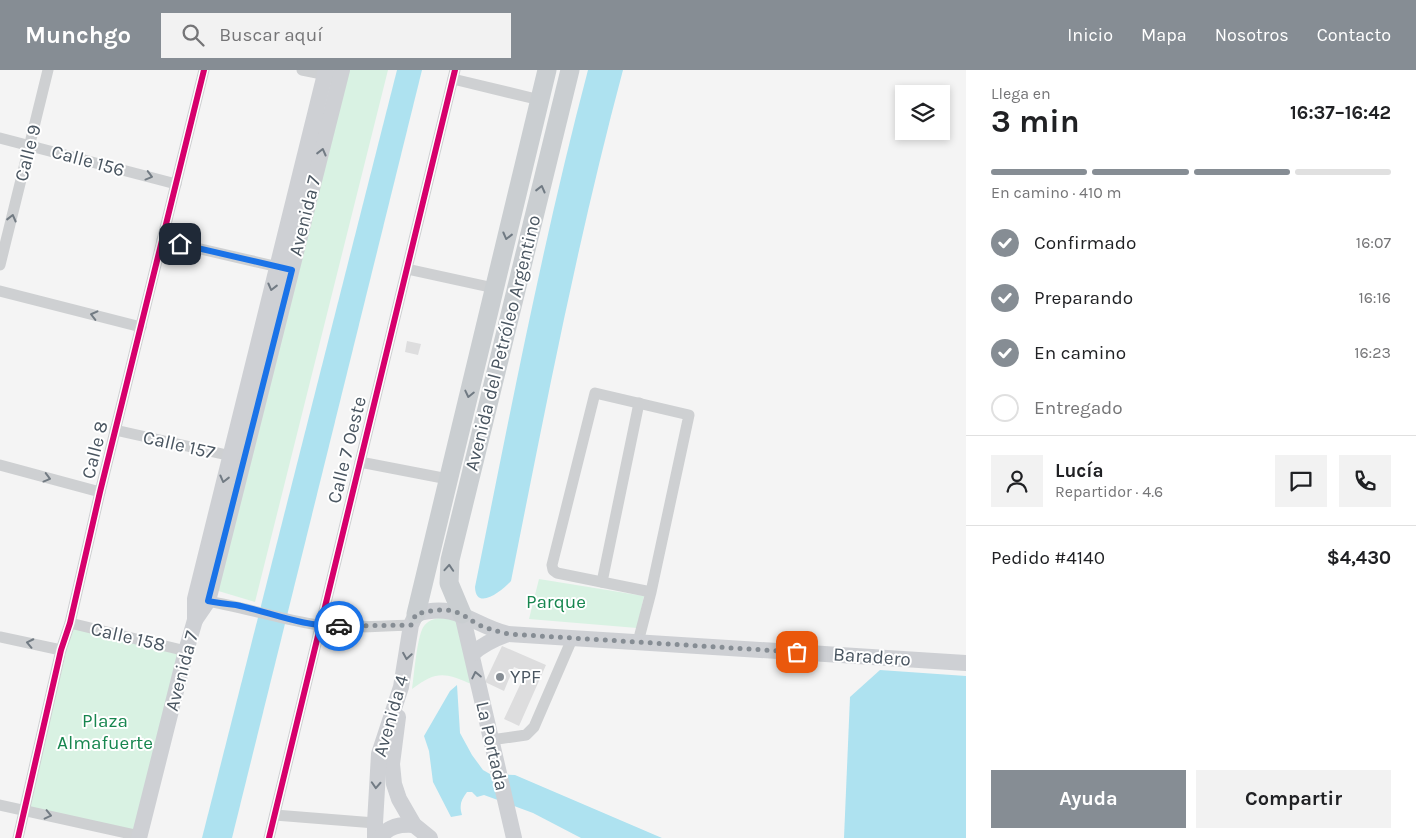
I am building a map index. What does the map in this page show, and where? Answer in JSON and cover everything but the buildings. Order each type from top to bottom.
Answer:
[{"type":"main road","name":"Avenida del Petróleo Argentino","points":[[414,620],[547,70]]},
{"type":"main road","name":"Avenida del Petróleo Argentino","points":[[462,614],[449,584],[450,560],[570,70]]},
{"type":"main road","name":"Avenida 7","points":[[140,837],[186,651],[202,600],[333,73]]},
{"type":"main road","points":[[414,620],[440,610],[462,614]]},
{"type":"main road","name":"Baradero","points":[[462,614],[492,630],[508,634],[966,663]]},
{"type":"main road","name":"La Portada","points":[[462,614],[492,740],[510,834]]},
{"type":"main road","name":"Avenida 4","points":[[377,833],[379,754],[401,687],[414,620]]},
{"type":"main road","name":"Baradero","points":[[472,654],[488,642],[508,634]]},
{"type":"main road","points":[[401,687],[392,764],[394,784],[399,799],[414,826],[430,838]]},
{"type":"main road","points":[[377,833],[402,824],[414,826]]},
{"type":"street","name":"Calle 9","points":[[0,265],[48,70]]},
{"type":"street","name":"Calle 8","points":[[18,838],[61,650],[70,623],[100,492],[204,70]]},
{"type":"street","points":[[302,70],[333,73]]},
{"type":"street","points":[[454,75],[540,100]]},
{"type":"street","name":"Calle 7 Oeste","points":[[269,838],[454,75]]},
{"type":"street","name":"Calle 156","points":[[0,138],[176,184]]},
{"type":"street","points":[[162,240],[284,269]]},
{"type":"street","points":[[407,269],[494,288]]},
{"type":"street","points":[[0,291],[141,327]]},
{"type":"street","points":[[638,642],[651,592],[689,415],[595,393],[552,565],[553,570],[557,574],[651,592]]},
{"type":"street","points":[[602,582],[639,403]]},
{"type":"street","name":"Calle 157","points":[[116,430],[237,458]]},
{"type":"street","points":[[360,462],[448,479]]},
{"type":"street","points":[[0,465],[100,492]]},
{"type":"street","points":[[202,600],[236,606],[294,621],[321,625],[414,620]]},
{"type":"street","name":"Calle 158","points":[[70,623],[186,651]]},
{"type":"street","points":[[0,637],[61,650]]},
{"type":"street","points":[[492,740],[526,735],[534,727],[572,639]]},
{"type":"street","points":[[0,805],[140,837]]},
{"type":"street","points":[[275,815],[377,833]]},
{"type":"green space","points":[[344,70],[388,70],[255,602],[215,590]]},
{"type":"green space","name":"Parque","points":[[539,579],[644,596],[637,628],[529,619]]},
{"type":"green space","points":[[446,617],[457,621],[471,684],[454,677],[440,675],[420,683],[412,689],[418,646],[424,626],[437,618]]},
{"type":"green space","name":"Plaza Almafuerte","points":[[72,628],[181,655],[137,831],[28,808]]},
{"type":"water","points":[[397,70],[422,70],[232,838],[202,838]]},
{"type":"water","points":[[588,70],[623,70],[577,260],[511,581],[490,597],[480,598],[475,587],[514,392],[556,198]]},
{"type":"water","points":[[880,670],[966,676],[966,838],[844,838],[850,697]]},
{"type":"water","points":[[457,685],[460,733],[483,770],[490,774],[515,775],[662,838],[581,838],[533,813],[484,795],[477,797],[472,792],[467,792],[462,800],[462,815],[451,817],[433,782],[429,751],[424,736],[450,691]]},
{"type":"cycle path","points":[[18,838],[61,650],[70,623],[100,492],[204,70]]},
{"type":"cycle path","points":[[269,838],[455,70]]},
{"type":"way so far","points":[[339,626],[411,625],[416,614],[440,610],[462,614],[492,630],[508,634],[797,652]]},
{"type":"place","name":"YPF","points":[[500,677]]},
{"type":"route","points":[[180,244],[292,270],[208,601],[294,621],[339,626]]}]
